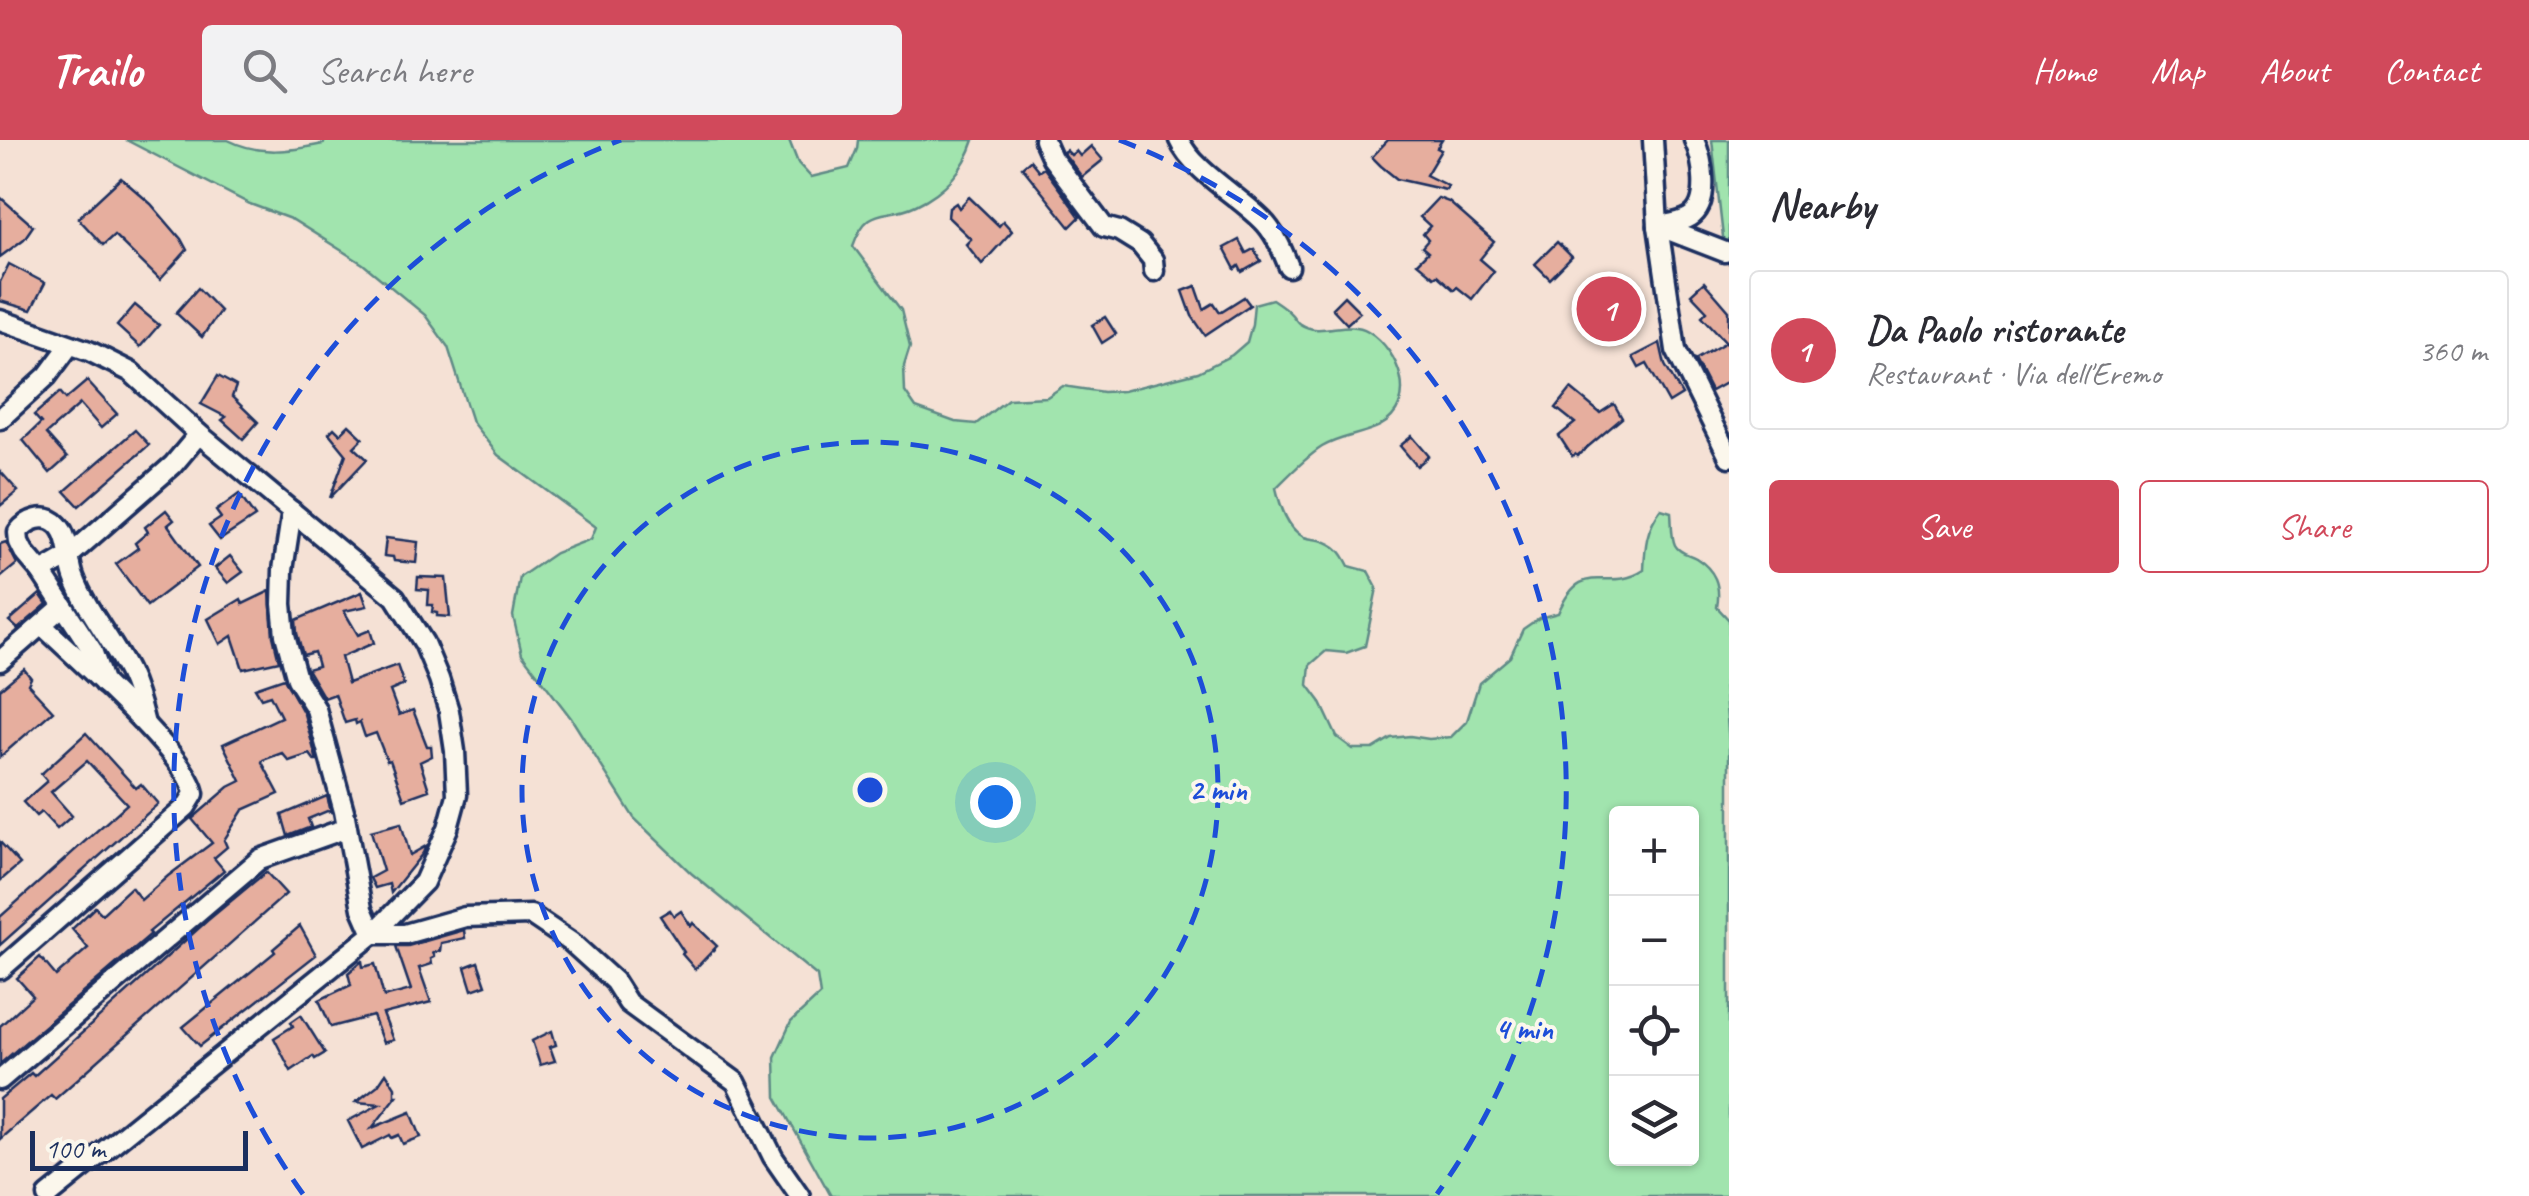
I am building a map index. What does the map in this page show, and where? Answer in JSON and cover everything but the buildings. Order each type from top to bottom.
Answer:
[{"type":"street","points":[[1044,140],[1052,158],[1104,226],[1140,244],[1153,260],[1154,271]]},
{"type":"street","points":[[1179,140],[1188,155],[1265,223],[1290,267]]},
{"type":"street","points":[[1653,140],[1658,226],[1676,350],[1729,457]]},
{"type":"street","points":[[1658,226],[1686,219],[1695,213],[1701,200],[1703,178],[1694,140]]},
{"type":"street","points":[[1658,226],[1725,252]]},
{"type":"street","points":[[0,320],[115,362],[130,372],[395,597],[424,644],[449,711],[457,795],[448,828],[424,882],[373,934],[48,1196]]},
{"type":"street","points":[[0,419],[47,376],[70,345]]},
{"type":"street","points":[[42,572],[69,556],[173,464],[199,434]]},
{"type":"street","points":[[292,511],[283,570],[285,635],[298,680],[316,710],[347,828],[362,909],[373,934]]},
{"type":"street","points":[[104,685],[92,650],[42,572],[9,539],[24,524],[51,519],[60,526],[79,588],[134,684],[146,725]]},
{"type":"street","points":[[0,661],[64,606]]},
{"type":"street","points":[[0,969],[191,801],[194,794],[190,778],[146,725],[42,625]]},
{"type":"street","points":[[0,1080],[260,858],[347,828]]},
{"type":"street","points":[[373,934],[405,934],[465,917],[531,916],[571,942],[614,982],[628,1003],[736,1082],[773,1157],[800,1196]]},
{"type":"green space","points":[[126,140],[228,140],[275,151],[323,144],[326,140],[789,140],[798,163],[811,177],[849,168],[858,140],[974,140],[965,161],[944,186],[916,205],[871,218],[853,246],[901,310],[910,347],[904,366],[905,392],[916,408],[955,422],[976,424],[1008,399],[1047,397],[1063,386],[1123,391],[1198,372],[1232,355],[1247,342],[1254,304],[1272,299],[1308,328],[1351,326],[1368,331],[1389,351],[1396,364],[1401,377],[1399,405],[1380,426],[1322,447],[1276,488],[1293,528],[1304,537],[1335,547],[1349,566],[1368,571],[1377,588],[1365,646],[1346,653],[1326,651],[1310,665],[1308,685],[1337,737],[1353,749],[1373,749],[1391,738],[1451,737],[1467,721],[1479,683],[1510,657],[1523,629],[1539,618],[1558,613],[1567,596],[1586,580],[1630,577],[1644,570],[1652,523],[1661,509],[1671,512],[1675,545],[1712,573],[1717,585],[1717,607],[1729,620],[1729,667],[1724,682],[1729,743],[1729,1196],[831,1196],[776,1097],[775,1057],[791,1022],[820,995],[817,976],[691,873],[634,818],[571,718],[522,654],[513,616],[520,577],[555,553],[591,539],[596,527],[498,455],[472,422],[448,347],[425,315],[363,264],[293,220],[250,204]]},
{"type":"green space","points":[[1712,140],[1729,140],[1729,247],[1724,246]]},
{"type":"place","name":"Da Paolo ristorante","points":[[1609,309]]}]
